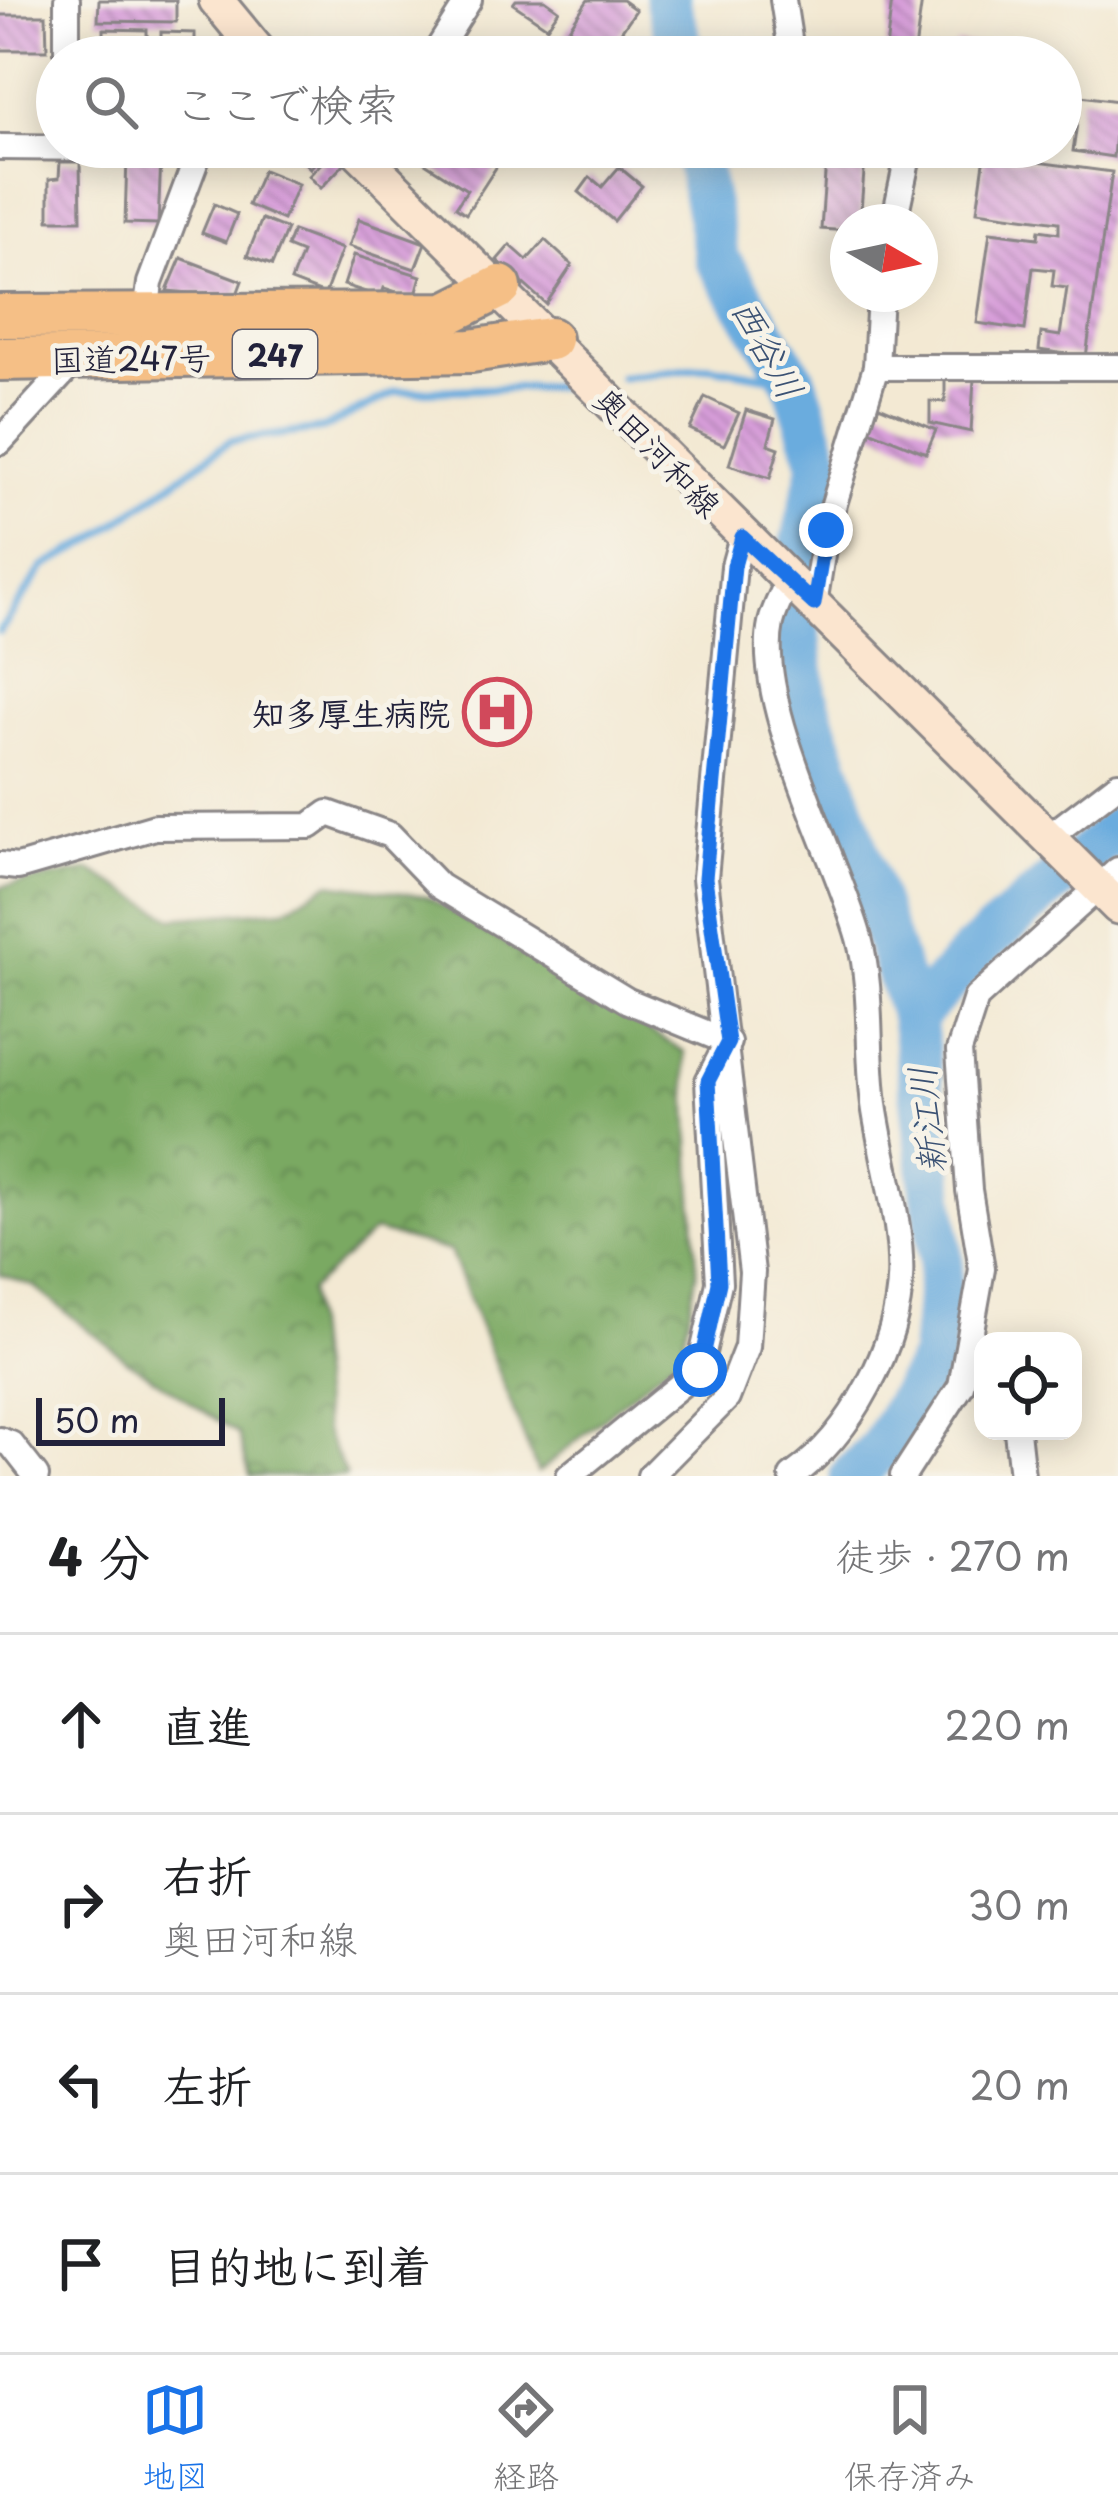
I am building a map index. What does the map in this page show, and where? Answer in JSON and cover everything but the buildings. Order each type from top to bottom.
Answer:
[{"type":"highway","name":"国道247号","points":[[0,316],[446,314],[500,287]]},
{"type":"highway","name":"国道247号","points":[[0,359],[471,351],[550,339]]},
{"type":"main road","points":[[216,0],[246,36]]},
{"type":"main road","name":"奥田河和線","points":[[382,168],[742,537],[1050,836],[1112,888]]},
{"type":"street","points":[[67,0],[67,36]]},
{"type":"street","points":[[446,36],[469,0]]},
{"type":"street","points":[[782,0],[788,36]]},
{"type":"street","points":[[0,147],[36,147]]},
{"type":"street","points":[[146,315],[150,283],[193,168]]},
{"type":"street","points":[[899,204],[906,168]]},
{"type":"street","points":[[814,604],[826,530],[876,367],[879,312]]},
{"type":"street","points":[[0,442],[76,358]]},
{"type":"street","points":[[876,367],[1118,367]]},
{"type":"street","points":[[650,1476],[727,1398],[747,1347],[752,1272],[705,878],[734,566],[742,537]]},
{"type":"street","points":[[777,571],[770,682],[860,940],[872,1029],[874,1106],[902,1269],[900,1316],[882,1360],[850,1419],[792,1476]]},
{"type":"street","points":[[1050,836],[1118,784]]},
{"type":"street","points":[[0,865],[18,866],[155,827],[310,826],[328,813],[390,835],[439,886],[628,1001],[728,1042]]},
{"type":"street","points":[[903,1476],[961,1386],[982,1269],[969,1190],[958,1051],[976,998],[1112,888]]},
{"type":"street","points":[[568,1476],[700,1370],[719,1283],[708,1081],[728,1042]]},
{"type":"street","points":[[0,1440],[10,1444],[36,1476]]},
{"type":"street","points":[[1018,1440],[1022,1476]]},
{"type":"green space","points":[[90,870],[173,918],[284,909],[329,883],[426,896],[685,1052],[697,1271],[681,1353],[538,1473],[450,1251],[374,1231],[309,1291],[325,1431],[346,1476],[250,1476],[238,1434],[128,1361],[33,1286],[0,1274],[0,887]]},
{"type":"waterway","name":"西谷川","points":[[667,0],[678,36]]},
{"type":"waterway","name":"西谷川","points":[[699,168],[717,259],[795,381],[821,465],[801,551]]},
{"type":"waterway","points":[[621,377],[709,366],[795,381]]},
{"type":"waterway","points":[[0,631],[44,567],[92,541],[230,441],[322,429],[396,392],[572,386]]},
{"type":"waterway","name":"新江川","points":[[797,623],[805,696],[913,1018],[941,1262],[932,1359],[880,1450],[852,1476]]},
{"type":"waterway","name":"新江川","points":[[913,1018],[973,952],[1118,828]]},
{"type":"place","name":"知多厚生病院","points":[[497,712]]},
{"type":"route","points":[[700,1370],[719,1283],[708,1081],[728,1042],[705,878],[734,566],[742,537],[814,604],[826,530]]}]
